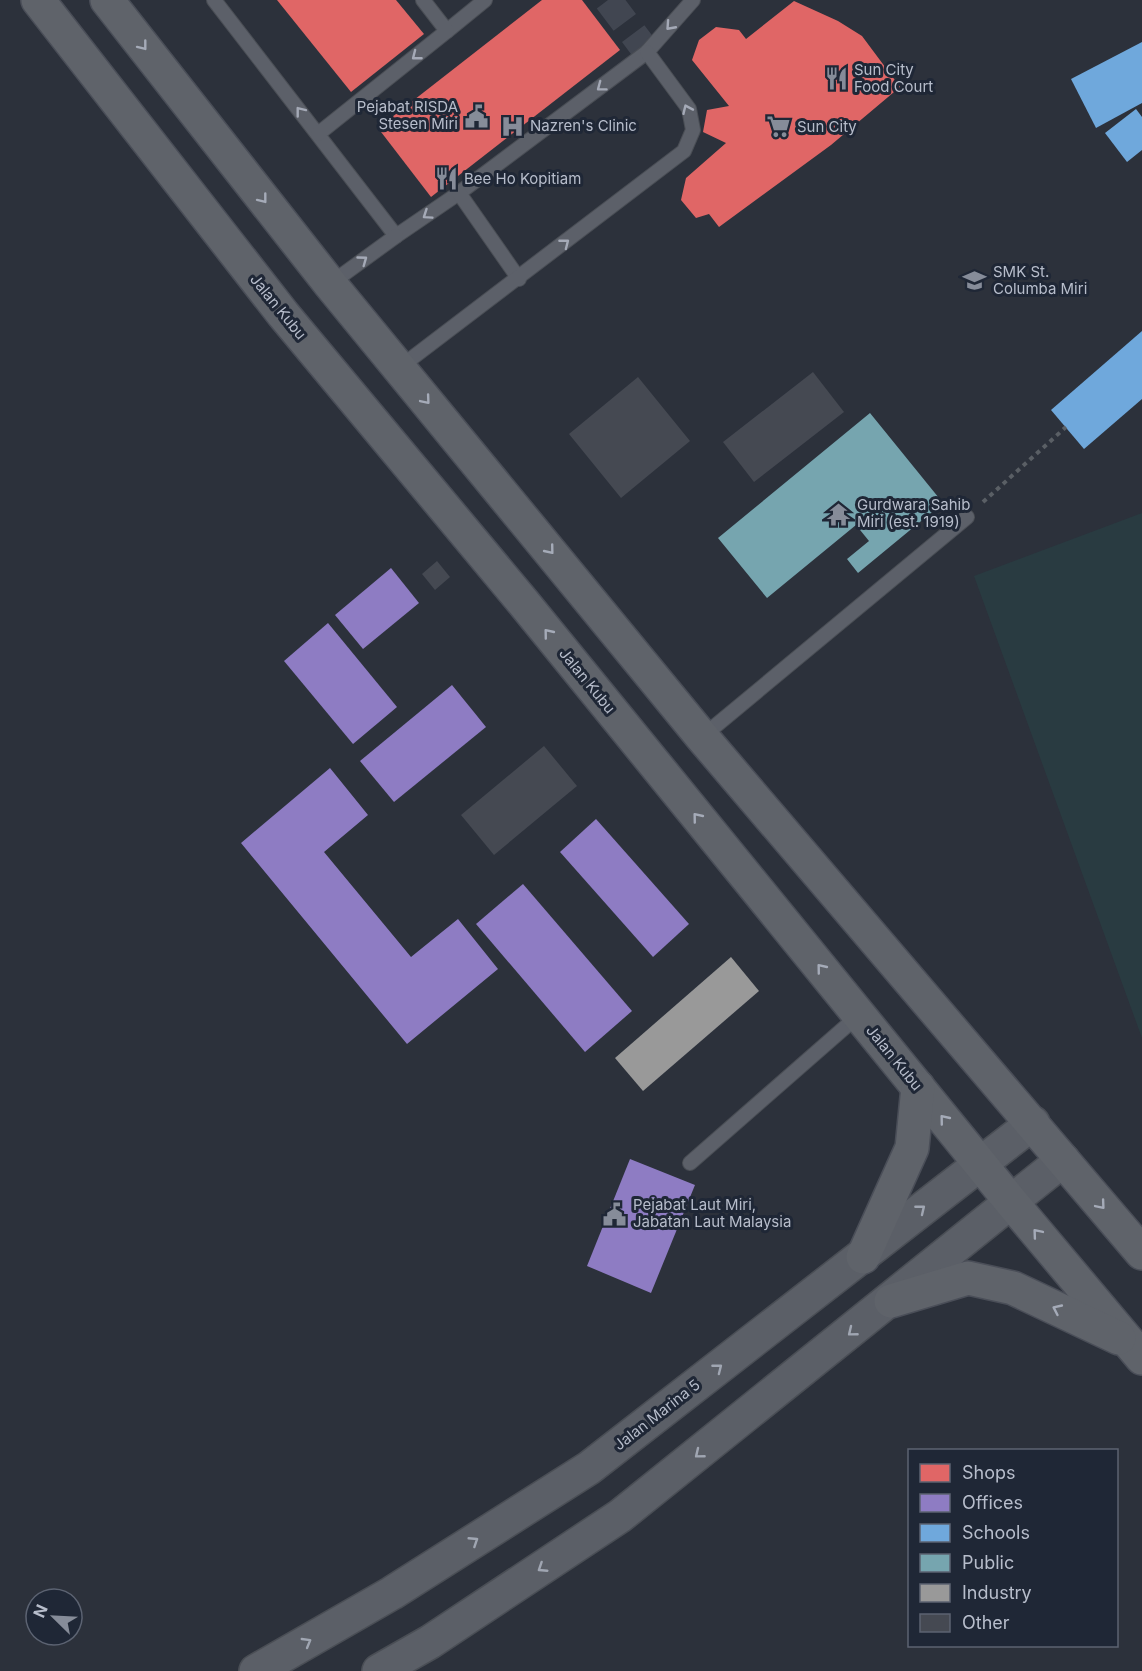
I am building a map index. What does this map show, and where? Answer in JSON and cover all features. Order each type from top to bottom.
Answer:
[{"type":"main road","name":"Jalan Kubu","points":[[38,0],[283,314],[523,602],[980,1165],[1136,1350]]},
{"type":"main road","points":[[107,0],[330,284],[702,737],[1142,1253]]},
{"type":"main road","points":[[863,1257],[912,1148],[918,1087]]},
{"type":"main road","points":[[891,1301],[968,1278],[1013,1288],[1136,1350]]},
{"type":"street","name":"Jalan Marina 5","points":[[256,1671],[392,1593],[588,1468],[1033,1123]]},
{"type":"street","points":[[379,1671],[430,1642],[620,1516],[1064,1160]]},
{"type":"lane","points":[[214,0],[396,236]]},
{"type":"lane","points":[[423,0],[447,31]]},
{"type":"lane","points":[[318,134],[485,0]]},
{"type":"lane","points":[[330,284],[459,193],[648,52],[693,0]]},
{"type":"lane","points":[[399,368],[519,279],[684,151],[693,130],[689,109],[648,52]]},
{"type":"lane","points":[[459,193],[519,279]]},
{"type":"lane","points":[[702,737],[967,517]]},
{"type":"lane","points":[[690,1163],[859,1015]]},
{"type":"path","points":[[967,517],[1066,427]]},
{"type":"shaded area","points":[[1142,513],[1142,1038],[974,576]]},
{"type":"building: Shops","points":[[277,0],[396,0],[424,34],[351,92]]},
{"type":"building: Shops","points":[[542,0],[582,0],[620,50],[431,197],[378,128]]},
{"type":"building: Shops","points":[[794,1],[838,21],[862,36],[900,87],[831,145],[719,227],[709,214],[696,218],[681,200],[686,178],[726,143],[703,132],[707,110],[729,106],[692,60],[699,40],[716,27],[739,30],[746,39]]},
{"type":"building: Offices","points":[[391,568],[419,603],[363,649],[335,615]]},
{"type":"building: Offices","points":[[328,623],[397,707],[353,744],[284,661]]},
{"type":"building: Offices","points":[[452,685],[486,727],[394,802],[360,761]]},
{"type":"building: Offices","points":[[330,768],[368,815],[324,852],[411,957],[458,919],[498,969],[407,1044],[241,843]]},
{"type":"building: Offices","points":[[596,819],[689,924],[653,957],[560,852]]},
{"type":"building: Offices","points":[[523,884],[632,1011],[585,1052],[476,924]]},
{"type":"building: Offices","points":[[630,1159],[695,1185],[651,1293],[587,1266]]},
{"type":"building: Schools","points":[[1142,42],[1142,103],[1096,128],[1071,79]]},
{"type":"building: Schools","points":[[1136,109],[1142,117],[1142,150],[1127,162],[1105,133]]},
{"type":"building: Schools","points":[[1142,331],[1142,399],[1084,449],[1051,410]]},
{"type":"building: Public","name":"Gurdwara Sahib Miri (est. 1919)","points":[[870,413],[943,503],[858,573],[847,559],[869,541],[856,525],[767,598],[718,538]]},
{"type":"building: Industry","points":[[731,957],[759,991],[643,1091],[615,1058]]},
{"type":"building: Other","points":[[813,372],[844,412],[754,482],[723,442]]},
{"type":"building: Other","points":[[638,377],[690,441],[621,498],[569,434]]},
{"type":"building: Other","points":[[437,561],[450,577],[435,590],[422,574]]},
{"type":"building: Other","points":[[544,746],[577,786],[494,855],[461,815]]},
{"type":"tunnel","points":[[608,0],[647,52]]},
{"type":"place","name":"Sun City Food Court","points":[[836,79]]},
{"type":"place","name":"Pejabat RISDA Stesen Miri","points":[[476,116]]},
{"type":"place","name":"Nazren's Clinic","points":[[512,126]]},
{"type":"place","name":"Sun City","points":[[779,127]]},
{"type":"place","name":"Bee Ho Kopitiam","points":[[446,179]]},
{"type":"place","name":"SMK St. Columba Miri","points":[[975,281]]},
{"type":"place","name":"Gurdwara Sahib Miri (est. 1919)","points":[[839,514]]},
{"type":"place","name":"Pejabat Laut Miri, Jabatan Laut Malaysia","points":[[615,1214]]}]
